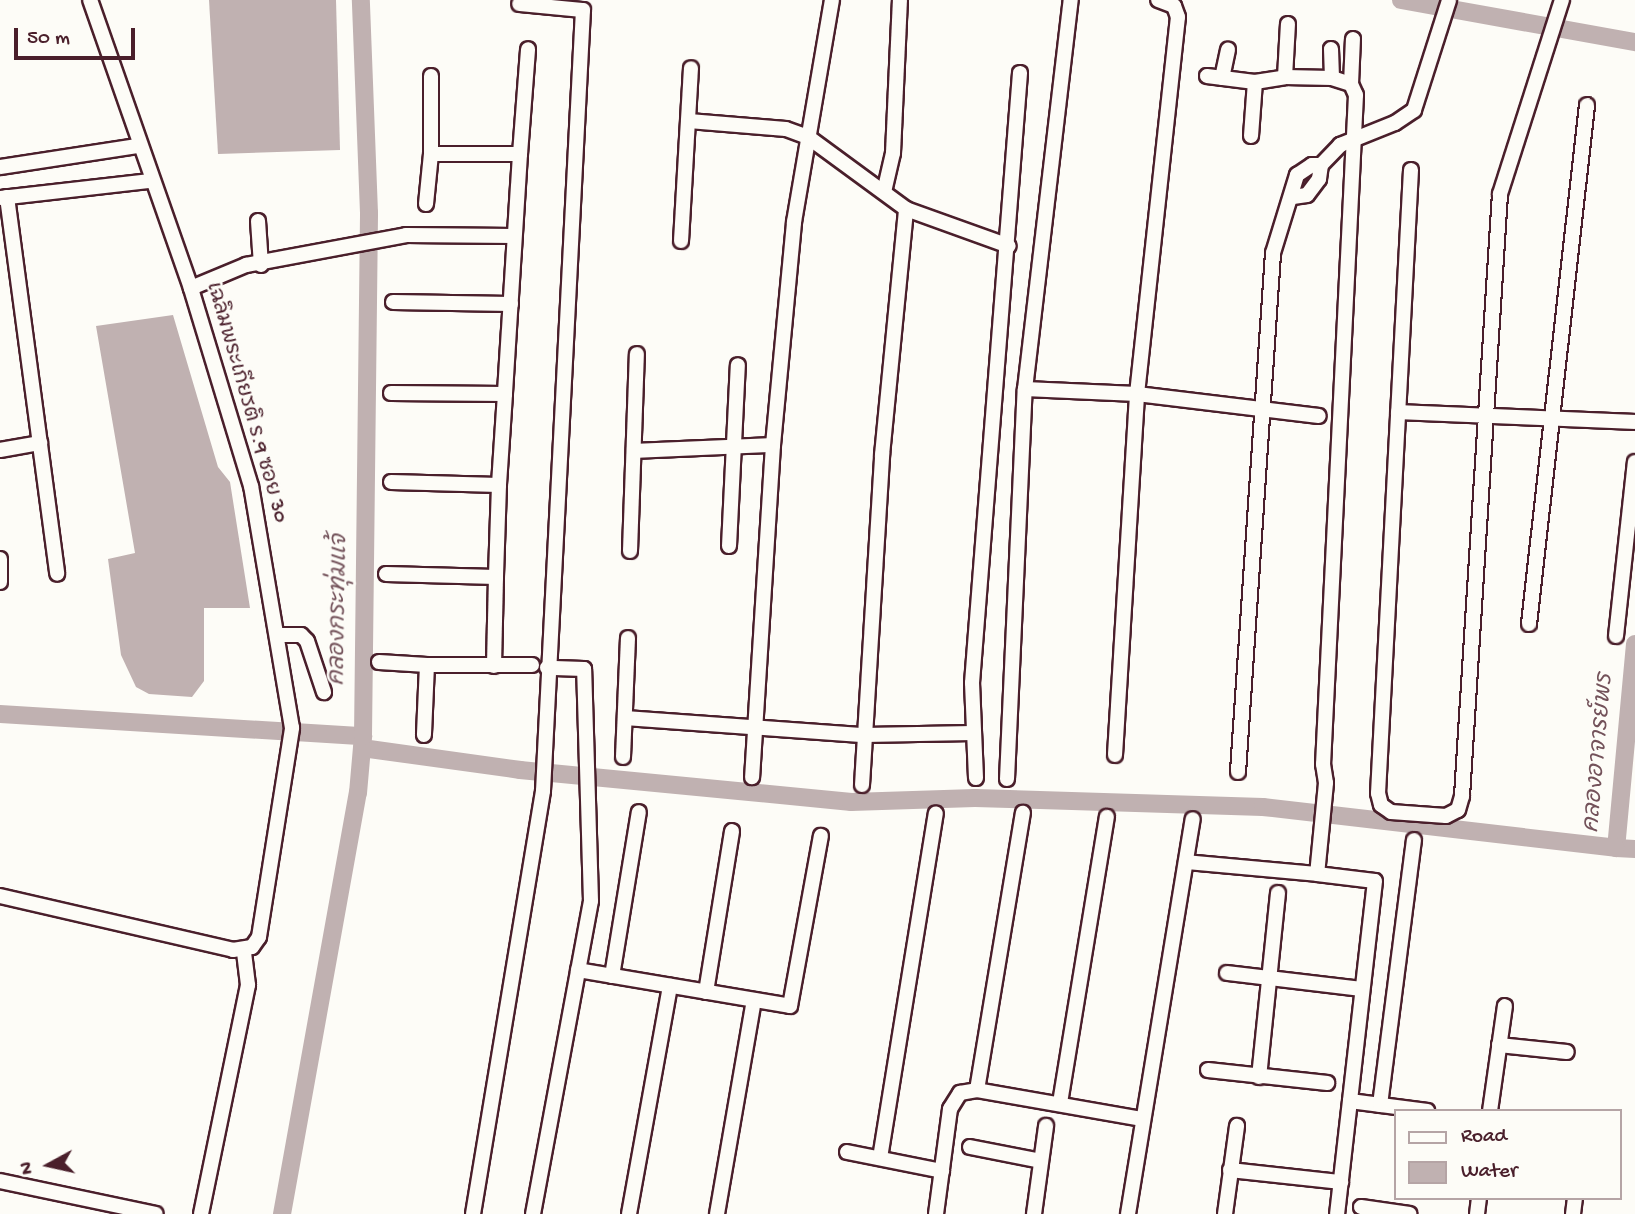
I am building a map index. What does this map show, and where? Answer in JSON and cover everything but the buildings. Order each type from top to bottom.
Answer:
[{"type":"street","points":[[752,777],[758,727],[773,445],[794,222],[832,0]]},
{"type":"street","points":[[884,192],[893,153],[900,0]]},
{"type":"street","points":[[1007,779],[1025,389],[1071,0]]},
{"type":"street","points":[[1115,755],[1137,394],[1178,17],[1174,6],[1158,0]]},
{"type":"street","points":[[1293,197],[1307,195],[1319,179],[1321,165],[1340,145],[1395,124],[1414,110],[1439,41],[1449,0]]},
{"type":"street","points":[[1411,170],[1379,799],[1391,812],[1446,816],[1458,810],[1462,796],[1500,194],[1562,0]]},
{"type":"street","name":"เฉลิมพระเกียรติ ร.9 ซอย 30","points":[[93,1],[138,146],[191,289],[251,486],[278,635],[292,728],[258,937],[244,950]]},
{"type":"street","points":[[474,1214],[543,792],[547,668],[583,10],[519,4]]},
{"type":"street","points":[[1284,76],[1288,24]]},
{"type":"street","points":[[1317,874],[1326,783],[1322,764],[1348,220],[1357,138],[1356,95],[1351,84],[1353,39]]},
{"type":"street","points":[[494,666],[499,485],[528,49]]},
{"type":"street","points":[[1331,49],[1332,78]]},
{"type":"street","points":[[1228,50],[1214,77],[1255,82],[1284,76],[1332,78],[1351,84]]},
{"type":"street","points":[[681,241],[691,68]]},
{"type":"street","points":[[976,778],[972,683],[1009,246],[1020,73]]},
{"type":"street","points":[[426,204],[431,154],[431,76]]},
{"type":"street","points":[[1251,136],[1255,82]]},
{"type":"street","points":[[1530,624],[1587,105]]},
{"type":"street","points":[[689,121],[786,129],[808,137],[906,209],[1009,246]]},
{"type":"street","points":[[0,167],[138,146]]},
{"type":"street","points":[[431,154],[520,153]]},
{"type":"street","points":[[1238,772],[1259,409],[1273,253],[1293,197],[1297,175],[1312,165],[1321,165]]},
{"type":"street","points":[[57,574],[3,198],[150,181]]},
{"type":"street","points":[[862,785],[882,455],[906,209]]},
{"type":"street","points":[[258,220],[261,265]]},
{"type":"street","points":[[191,289],[246,265],[261,265],[403,235],[514,236]]},
{"type":"street","points":[[393,302],[510,303]]},
{"type":"street","points":[[630,551],[636,354]]},
{"type":"street","points":[[729,546],[738,365]]},
{"type":"street","points":[[1025,389],[1137,394],[1319,416]]},
{"type":"street","points":[[391,393],[505,394]]},
{"type":"street","points":[[1398,412],[1553,416],[1635,422]]},
{"type":"street","points":[[0,450],[40,443]]},
{"type":"street","points":[[634,452],[773,445]]},
{"type":"street","points":[[1616,636],[1635,462]]},
{"type":"street","points":[[391,482],[499,485]]},
{"type":"street","points":[[0,559],[0,582]]},
{"type":"street","points":[[386,575],[496,577]]},
{"type":"street","points":[[278,635],[300,635],[307,642],[324,692]]},
{"type":"street","points":[[623,757],[628,638]]},
{"type":"street","points":[[379,662],[531,665]]},
{"type":"street","points":[[424,735],[427,665]]},
{"type":"street","points":[[533,1214],[591,901],[584,668],[547,668]]},
{"type":"street","points":[[625,718],[864,735],[973,733]]},
{"type":"street","points":[[612,976],[639,812]]},
{"type":"street","points":[[978,1090],[1023,813]]},
{"type":"street","points":[[880,1158],[936,814]]},
{"type":"street","points":[[1060,1103],[1107,817]]},
{"type":"street","points":[[1128,1214],[1193,819]]},
{"type":"street","points":[[706,992],[732,831]]},
{"type":"street","points":[[578,970],[790,1006],[821,836]]},
{"type":"street","points":[[1380,1105],[1414,839]]},
{"type":"street","points":[[1186,862],[1375,881],[1337,1214]]},
{"type":"street","points":[[1259,1077],[1267,978],[1278,893]]},
{"type":"street","points":[[0,896],[244,950],[248,985],[201,1214]]},
{"type":"street","points":[[1227,973],[1361,989]]},
{"type":"street","points":[[629,1214],[670,986]]},
{"type":"street","points":[[718,1214],[754,1000]]},
{"type":"street","points":[[1490,1109],[1505,1006]]},
{"type":"street","points":[[1499,1045],[1567,1052]]},
{"type":"street","points":[[1208,1070],[1327,1083]]},
{"type":"street","points":[[936,1214],[954,1100],[960,1093],[978,1090],[1142,1119]]},
{"type":"street","points":[[1350,1101],[1411,1109]]},
{"type":"street","points":[[1034,1214],[1046,1126]]},
{"type":"street","points":[[1225,1214],[1237,1126]]},
{"type":"street","points":[[970,1147],[1041,1161]]},
{"type":"street","points":[[847,1152],[942,1171]]},
{"type":"street","points":[[1230,1170],[1340,1182]]},
{"type":"street","points":[[0,1181],[156,1214]]},
{"type":"street","points":[[1361,1207],[1410,1214]]},
{"type":"water","points":[[209,0],[336,0],[340,150],[218,154]]},
{"type":"water","points":[[173,315],[218,467],[230,482],[250,608],[204,608],[204,681],[192,697],[149,694],[136,687],[121,655],[108,559],[135,553],[96,326]]},
{"type":"waterway","name":"คลองกระทุ่มแจ้","points":[[282,1214],[358,793],[363,736],[369,213],[361,0]]},
{"type":"waterway","name":"คลองอาจารย์พร","points":[[1401,0],[1635,42]]},
{"type":"waterway","name":"คลองอาจารย์พร","points":[[1635,644],[1616,848],[1635,849]]},
{"type":"waterway","points":[[0,714],[363,736]]},
{"type":"waterway","points":[[362,748],[520,770],[851,802],[975,798],[1263,807],[1616,848]]}]
